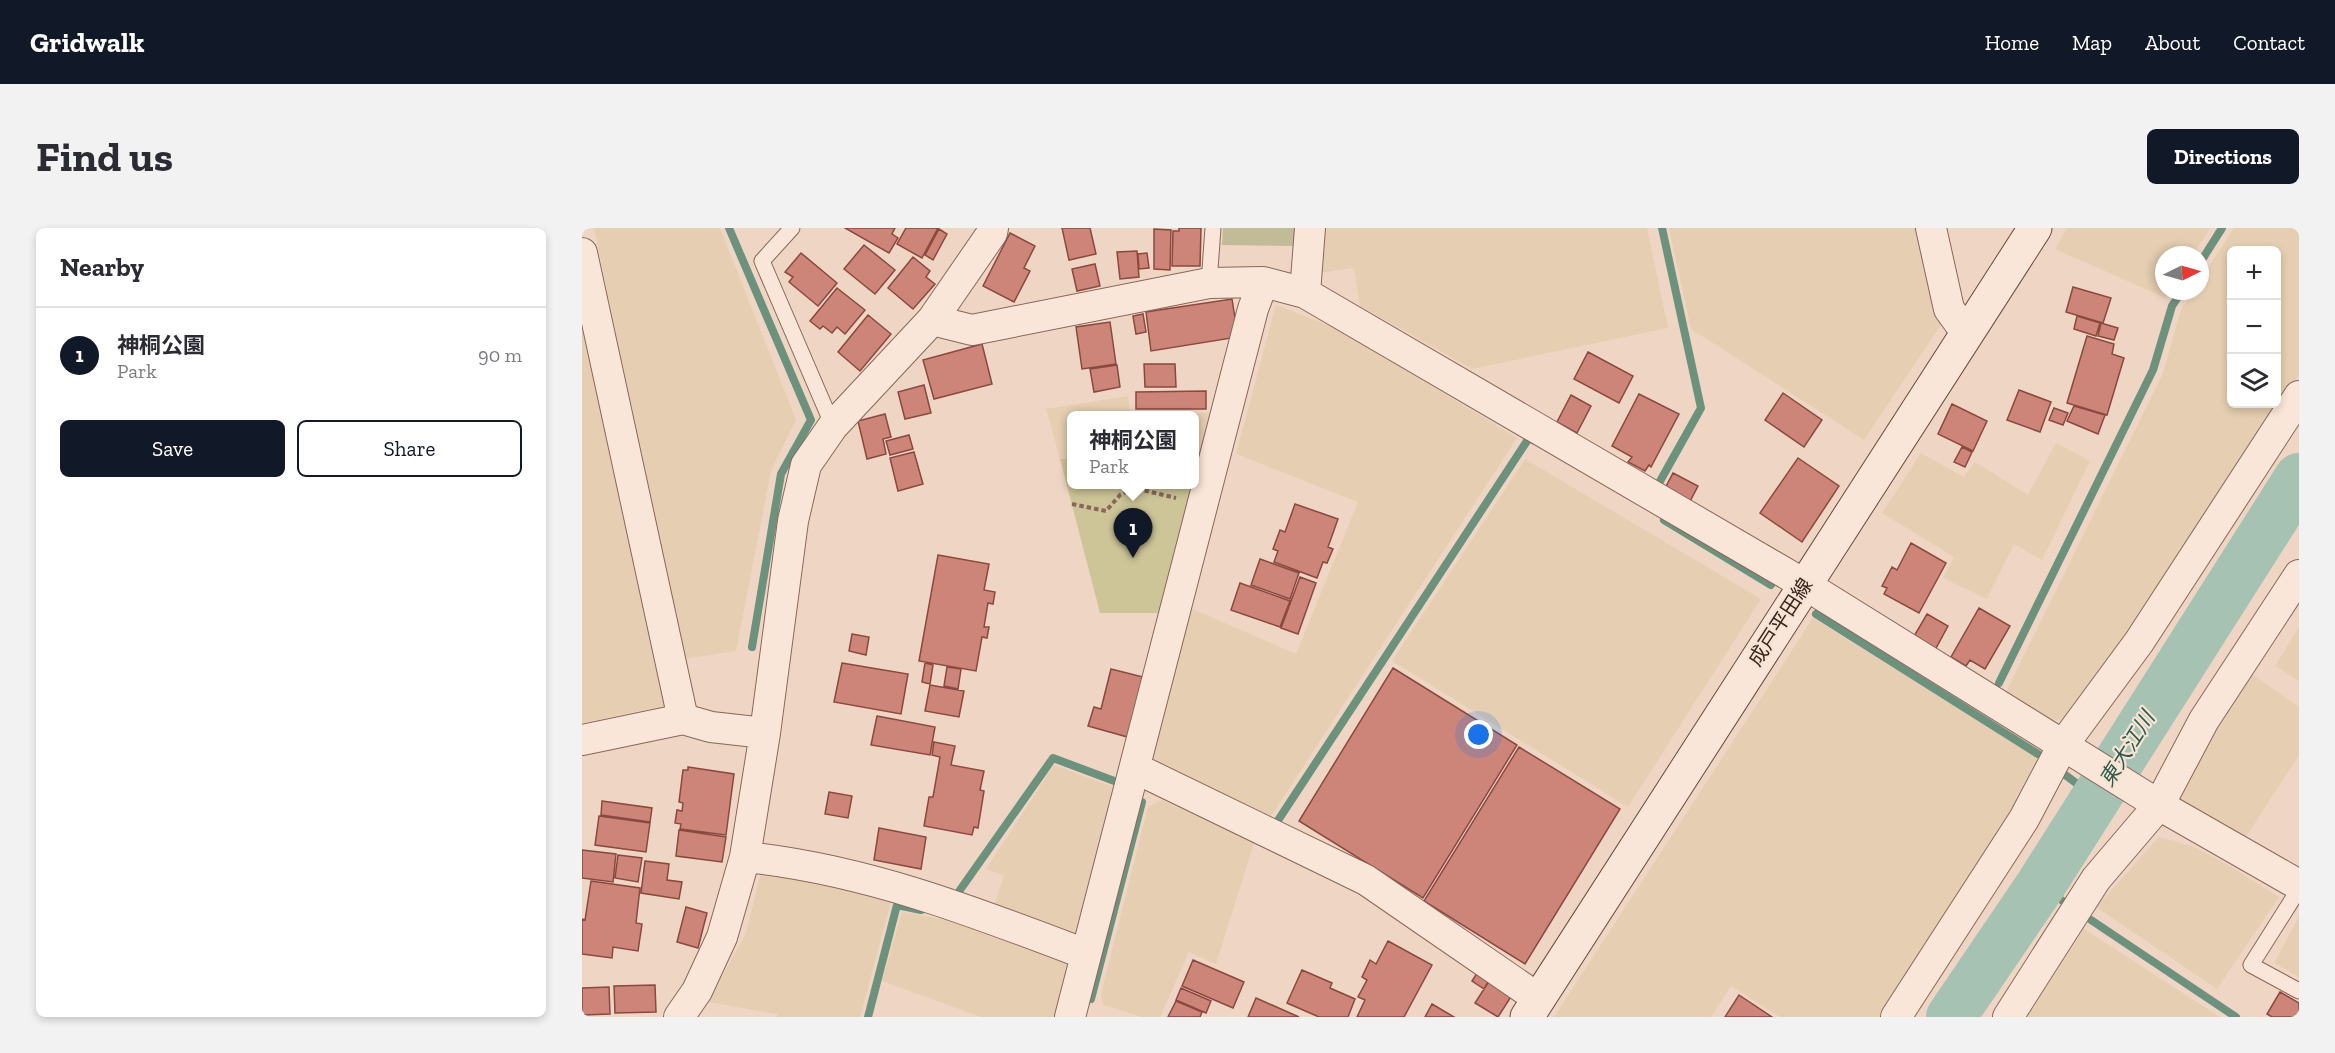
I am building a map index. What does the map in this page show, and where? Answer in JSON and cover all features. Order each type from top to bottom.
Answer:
[{"type":"main road","name":"成戸平田線","points":[[1533,1008],[2035,228]]},
{"type":"street","points":[[679,1017],[697,991],[722,937],[745,857],[765,734],[793,521],[806,465],[833,426],[932,320],[992,233],[993,228]]},
{"type":"street","points":[[1305,292],[1310,228]]},
{"type":"street","points":[[1931,228],[1949,309],[1967,334]]},
{"type":"street","points":[[582,253],[683,719]]},
{"type":"street","points":[[932,320],[972,330],[1209,283],[1263,282],[1305,292],[1804,584],[2153,800],[2297,880]]},
{"type":"street","points":[[1070,1017],[1253,309],[1263,282]]},
{"type":"street","points":[[1896,1017],[2299,396]]},
{"type":"street","points":[[2008,1017],[2096,879],[2153,800],[2299,575]]},
{"type":"street","points":[[582,740],[683,719],[711,727],[765,734]]},
{"type":"street","points":[[1135,768],[1366,880],[1533,1008]]},
{"type":"street","points":[[745,857],[796,862],[945,901],[1085,954]]},
{"type":"lane","points":[[792,228],[762,261],[833,426]]},
{"type":"lane","points":[[1209,283],[1213,228]]},
{"type":"lane","points":[[2297,880],[2251,965],[2299,991]]},
{"type":"path","points":[[1072,504],[1106,511],[1120,495],[1132,489]]},
{"type":"path","points":[[1137,489],[1150,494],[1203,502]]},
{"type":"shaded area","points":[[594,228],[720,228],[796,420],[771,471],[736,651],[684,659]]},
{"type":"shaded area","points":[[1223,228],[1299,228],[1298,246],[1222,245]]},
{"type":"shaded area","points":[[1322,228],[1647,228],[1668,328],[1472,369],[1360,306],[1354,268],[1319,273]]},
{"type":"shaded area","points":[[1669,228],[1922,228],[1943,322],[1864,440],[1691,329]]},
{"type":"shaded area","points":[[2067,228],[2210,228],[2199,246],[2155,246],[2155,293],[2055,249]]},
{"type":"shaded area","points":[[2234,228],[2299,228],[2299,375],[2281,403],[2281,246],[2227,246],[2227,408],[2278,408],[2131,635],[2070,718],[2052,721],[2005,694],[2163,373],[2181,310],[2187,300],[2209,300],[2209,266]]},
{"type":"shaded area","points":[[582,282],[672,704],[582,723]]},
{"type":"shaded area","points":[[1276,305],[1338,329],[1517,438],[1266,824],[1148,760],[1188,607],[1296,654],[1358,502],[1236,454]]},
{"type":"shaded area","points":[[1128,396],[1130,411],[1067,411],[1067,459],[1060,459],[1046,409]]},
{"type":"shaded area","points":[[1218,412],[1208,452],[1199,452],[1199,413]]},
{"type":"shaded area","points":[[2056,443],[2090,461],[2042,560],[2014,544],[1987,599],[1943,578],[1954,557],[1882,513],[1921,453],[1964,477],[1975,462],[2028,495]]},
{"type":"shaded area","points":[[1199,452],[1208,452],[1199,486]]},
{"type":"shaded area","points":[[1060,459],[1067,459],[1067,486]]},
{"type":"shaded area","points":[[1525,459],[1761,599],[1628,807],[1392,661]]},
{"type":"shaded area","points":[[1068,489],[1198,489],[1166,613],[1100,613]]},
{"type":"shaded area","points":[[1813,618],[2036,757],[2040,767],[1886,1017],[1780,1017],[1731,986],[1711,1017],[1554,1017]]},
{"type":"shaded area","points":[[2299,627],[2299,681],[2275,666]]},
{"type":"shaded area","points":[[2246,670],[2299,707],[2299,755],[2244,840],[2180,804],[2179,786]]},
{"type":"shaded area","points":[[1054,765],[1121,790],[1085,931],[1072,936],[994,906],[1004,875],[986,869]]},
{"type":"shaded area","points":[[1162,800],[1254,843],[1216,964],[1189,952],[1160,1017],[1142,1017],[1103,1005],[1101,994],[1148,807]]},
{"type":"shaded area","points":[[2159,837],[2194,847],[2230,866],[2279,897],[2217,989],[2096,907]]},
{"type":"shaded area","points":[[762,868],[892,898],[860,1017],[777,1017],[777,1014],[708,1002],[746,933]]},
{"type":"shaded area","points":[[902,912],[951,921],[956,913],[1069,955],[1073,971],[1061,1017],[981,1017],[882,981]]},
{"type":"shaded area","points":[[2299,917],[2299,977],[2274,963]]},
{"type":"shaded area","points":[[2084,929],[2220,1017],[2027,1017]]},
{"type":"building","points":[[845,228],[895,228],[892,234],[898,238],[889,253]]},
{"type":"building","points":[[906,228],[938,228],[922,258],[897,244]]},
{"type":"building","points":[[1062,228],[1090,228],[1096,254],[1069,260]]},
{"type":"building","points":[[1179,228],[1201,228],[1200,266],[1172,266],[1173,231],[1179,231]]},
{"type":"building","points":[[939,229],[947,234],[933,260],[925,255]]},
{"type":"building","points":[[1154,229],[1171,230],[1170,270],[1154,269]]},
{"type":"building","points":[[1010,233],[1035,246],[1024,268],[1030,271],[1014,302],[983,286]]},
{"type":"building","points":[[864,245],[895,270],[875,294],[844,269]]},
{"type":"building","points":[[1137,251],[1139,277],[1120,279],[1117,252]]},
{"type":"building","points":[[801,253],[837,283],[818,306],[789,282],[793,277],[785,272]]},
{"type":"building","points":[[1147,253],[1149,268],[1139,269],[1138,254]]},
{"type":"building","points":[[913,257],[930,271],[926,277],[935,284],[913,309],[888,288]]},
{"type":"building","points":[[1095,264],[1100,286],[1077,291],[1072,269]]},
{"type":"building","points":[[2073,287],[2111,298],[2103,323],[2066,312]]},
{"type":"building","points":[[837,288],[865,310],[845,334],[837,327],[832,333],[823,326],[820,329],[810,321]]},
{"type":"building","points":[[1232,299],[1238,337],[1151,351],[1146,312]]},
{"type":"building","points":[[1143,314],[1146,332],[1136,334],[1133,316]]},
{"type":"building","points":[[868,315],[891,334],[860,371],[838,352]]},
{"type":"building","points":[[2077,316],[2100,323],[2096,336],[2074,329]]},
{"type":"building","points":[[1110,322],[1116,364],[1082,369],[1076,327]]},
{"type":"building","points":[[2101,323],[2118,328],[2114,340],[2098,336]]},
{"type":"building","points":[[2087,336],[2114,344],[2112,354],[2124,358],[2107,415],[2067,403]]},
{"type":"building","points":[[982,344],[992,384],[934,399],[923,360]]},
{"type":"building","points":[[1588,352],[1633,376],[1619,403],[1574,379]]},
{"type":"building","points":[[1144,364],[1175,364],[1176,387],[1145,387]]},
{"type":"building","points":[[1117,365],[1120,387],[1094,392],[1090,369]]},
{"type":"building","points":[[924,385],[931,413],[905,419],[898,392]]},
{"type":"building","points":[[2019,390],[2051,402],[2040,432],[2007,420]]},
{"type":"building","points":[[1206,391],[1206,409],[1136,409],[1136,392]]},
{"type":"building","points":[[1783,393],[1822,420],[1804,447],[1765,420]]},
{"type":"building","points":[[1639,394],[1679,414],[1651,467],[1649,465],[1645,471],[1628,462],[1632,457],[1612,446]]},
{"type":"building","points":[[1571,395],[1591,406],[1577,433],[1557,422]]},
{"type":"building","points":[[1952,404],[1987,421],[1973,451],[1938,434]]},
{"type":"building","points":[[2074,406],[2105,415],[2098,434],[2067,421]]},
{"type":"building","points":[[2054,408],[2068,413],[2063,425],[2049,420]]},
{"type":"building","points":[[885,414],[891,437],[883,439],[886,454],[867,459],[858,421]]},
{"type":"building","points":[[909,435],[913,449],[890,455],[886,441]]},
{"type":"building","points":[[1962,447],[1972,452],[1965,467],[1954,462]]},
{"type":"building","points":[[914,452],[923,484],[898,491],[890,458]]},
{"type":"building","points":[[1798,458],[1839,486],[1802,542],[1760,513]]},
{"type":"building","points":[[1673,473],[1698,486],[1686,509],[1661,496]]},
{"type":"building","points":[[1295,504],[1338,519],[1328,547],[1333,549],[1327,563],[1323,562],[1317,578],[1274,562],[1278,551],[1273,549],[1280,530],[1285,532]]},
{"type":"building","points":[[1911,543],[1946,563],[1919,613],[1884,594],[1887,588],[1882,586],[1892,567],[1897,570]]},
{"type":"building","points":[[938,555],[989,564],[984,590],[995,592],[993,604],[988,603],[984,627],[989,627],[987,638],[982,637],[976,671],[919,661]]},
{"type":"building","points":[[1260,559],[1299,573],[1290,599],[1251,585]]},
{"type":"building","points":[[1300,577],[1316,583],[1298,634],[1281,628]]},
{"type":"building","points":[[1240,583],[1290,601],[1280,627],[1231,610]]},
{"type":"building","points":[[1979,608],[2010,626],[1985,669],[1970,660],[1966,666],[1951,657]]},
{"type":"building","points":[[1927,614],[1948,626],[1935,650],[1913,638]]},
{"type":"building","points":[[852,634],[869,637],[866,655],[849,651]]},
{"type":"building","points":[[842,663],[908,674],[901,714],[834,702]]},
{"type":"building","points":[[925,663],[933,665],[930,684],[922,682]]},
{"type":"building","points":[[947,667],[961,669],[958,689],[944,686]]},
{"type":"building","points":[[1393,668],[1517,745],[1423,898],[1299,821]]},
{"type":"building","points":[[1111,669],[1147,678],[1131,738],[1088,726],[1094,707],[1101,709]]},
{"type":"building","points":[[930,685],[964,691],[959,717],[925,711]]},
{"type":"building","points":[[877,716],[935,727],[930,755],[871,745]]},
{"type":"building","points":[[934,742],[955,746],[951,765],[984,771],[980,790],[984,791],[978,828],[974,827],[972,835],[924,826],[929,797],[933,797],[940,757],[932,755]]},
{"type":"building","points":[[1519,747],[1620,809],[1525,964],[1424,901]]},
{"type":"building","points":[[688,767],[734,774],[726,835],[680,829],[681,824],[675,823],[677,810],[682,811],[683,803],[679,802],[683,770],[688,770]]},
{"type":"building","points":[[829,792],[852,796],[848,818],[825,814]]},
{"type":"building","points":[[602,801],[652,808],[650,822],[601,815]]},
{"type":"building","points":[[599,816],[650,823],[646,852],[595,845]]},
{"type":"building","points":[[879,828],[926,837],[921,869],[874,860]]},
{"type":"building","points":[[679,830],[726,837],[722,862],[676,856]]},
{"type":"building","points":[[582,850],[616,854],[613,882],[582,878]]},
{"type":"building","points":[[618,855],[642,858],[638,882],[615,878]]},
{"type":"building","points":[[645,861],[669,864],[667,880],[682,882],[679,899],[641,893]]},
{"type":"building","points":[[591,881],[640,888],[636,923],[642,924],[638,951],[613,947],[612,958],[582,954],[582,919],[585,920]]},
{"type":"building","points":[[686,907],[707,913],[698,948],[677,942]]},
{"type":"building","points":[[1388,941],[1432,965],[1404,1017],[1357,1017],[1365,1000],[1358,997],[1367,980],[1362,977],[1370,960],[1376,964]]},
{"type":"building","points":[[1193,960],[1244,982],[1233,1008],[1182,986]]},
{"type":"building","points":[[1302,970],[1332,983],[1330,988],[1355,999],[1348,1017],[1319,1017],[1287,1003]]},
{"type":"building","points":[[1479,970],[1491,977],[1484,989],[1472,981]]},
{"type":"building","points":[[1491,978],[1514,992],[1498,1017],[1475,1003]]},
{"type":"building","points":[[655,985],[656,1012],[615,1013],[614,986]]},
{"type":"building","points":[[609,987],[610,1014],[582,1015],[582,988]]},
{"type":"building","points":[[1181,988],[1211,1001],[1206,1013],[1176,1000]]},
{"type":"building","points":[[2280,992],[2299,1003],[2299,1017],[2272,1017],[2267,1014]]},
{"type":"building","points":[[1739,995],[1772,1017],[1725,1017]]},
{"type":"building","points":[[1256,998],[1299,1017],[1248,1017]]},
{"type":"building","points":[[1176,1001],[1202,1012],[1200,1017],[1168,1017]]},
{"type":"building","points":[[1432,1004],[1454,1017],[1425,1017]]},
{"type":"waterway","points":[[729,228],[811,420],[781,474],[752,647]]},
{"type":"waterway","points":[[1659,483],[1701,408],[1662,228]]},
{"type":"waterway","points":[[2209,249],[2222,228]]},
{"type":"waterway","points":[[1999,683],[2153,370],[2172,306],[2176,300]]},
{"type":"waterway","points":[[1275,825],[1529,438],[1535,441]]},
{"type":"waterway","name":"東大江川","points":[[1951,1017],[2040,886],[2299,478]]},
{"type":"waterway","points":[[1664,520],[1771,585]]},
{"type":"waterway","points":[[1816,614],[2038,754]]},
{"type":"waterway","points":[[960,890],[1053,758],[1117,782]]},
{"type":"waterway","points":[[2060,771],[2096,798]]},
{"type":"waterway","points":[[1091,999],[1142,802]]},
{"type":"waterway","points":[[2040,886],[2069,905]]},
{"type":"waterway","points":[[868,1017],[897,905],[921,910]]},
{"type":"waterway","points":[[2091,920],[2236,1017]]},
{"type":"place","name":"神桐公園","points":[[1133,558]]}]
